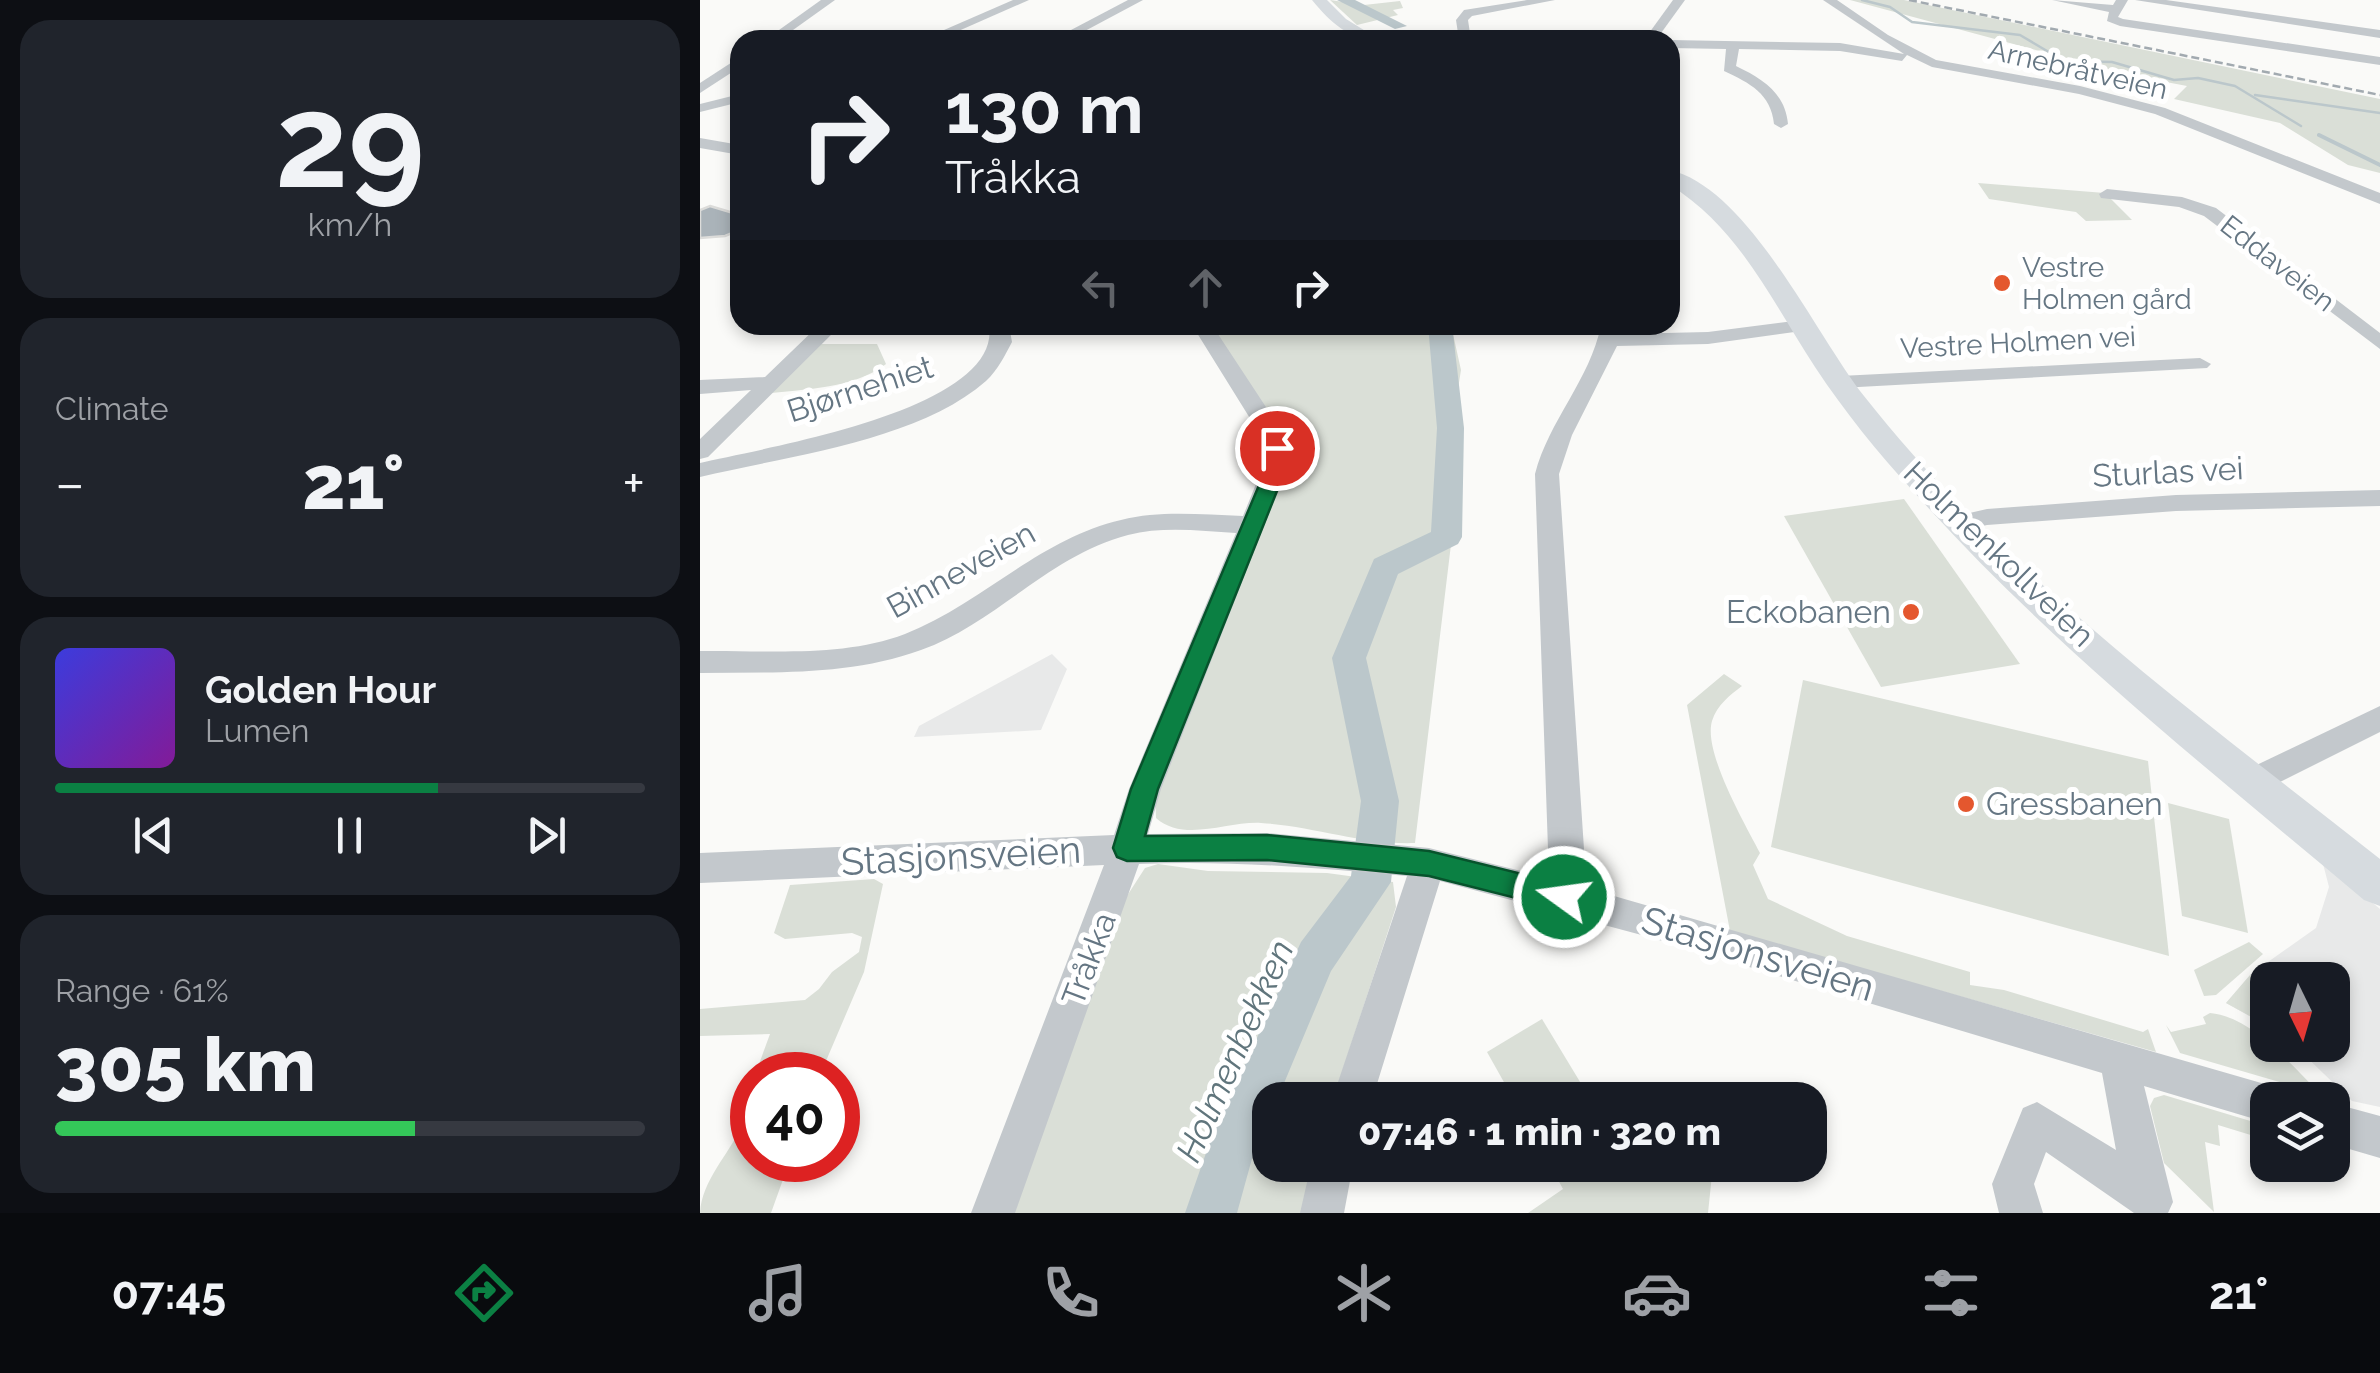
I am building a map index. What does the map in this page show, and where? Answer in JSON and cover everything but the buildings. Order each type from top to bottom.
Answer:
[{"type":"main road","points":[[1319,0],[1340,22],[1354,30]]},
{"type":"main road","name":"Holmenkollveien","points":[[1680,182],[1707,198],[1738,226],[1840,382],[1883,437],[1961,523],[2080,636],[2380,886]]},
{"type":"street","points":[[786,30],[829,0]]},
{"type":"street","points":[[952,30],[1023,0]]},
{"type":"street","points":[[1078,30],[1138,0]]},
{"type":"street","points":[[1463,30],[1462,20],[1468,13],[1549,0]]},
{"type":"street","points":[[1657,30],[1679,0]]},
{"type":"street","name":"Arnebråtveien","points":[[1829,0],[1884,38],[1932,63],[2080,90],[2160,110],[2380,198]]},
{"type":"street","points":[[2058,0],[2118,4],[2111,19],[2120,22],[2380,62]]},
{"type":"street","points":[[2142,0],[2380,34]]},
{"type":"street","points":[[1680,44],[1855,48],[1932,63]]},
{"type":"street","points":[[1734,45],[1728,68],[1764,88],[1778,102],[1781,124]]},
{"type":"street","points":[[700,89],[730,68]]},
{"type":"street","points":[[700,108],[730,100]]},
{"type":"street","points":[[700,143],[730,148]]},
{"type":"street","name":"Eddaveien","points":[[2107,194],[2182,202],[2210,212],[2380,343]]},
{"type":"street","points":[[1659,335],[1708,338],[1802,326]]},
{"type":"street","points":[[700,452],[820,335]]},
{"type":"street","name":"Bjørnehiet","points":[[700,470],[878,425],[939,402],[984,371],[1002,342],[1001,335]]},
{"type":"street","name":"Tråkka","points":[[993,1213],[1127,848],[1144,789],[1275,471],[1277,448],[1208,335]]},
{"type":"street","points":[[1564,897],[1568,864],[1548,474],[1553,448],[1600,370],[1609,335]]},
{"type":"street","name":"Vestre Holmen vei","points":[[1840,382],[2200,364]]},
{"type":"street","points":[[700,387],[768,383]]},
{"type":"street","name":"Sturlas vei","points":[[1961,523],[1987,517],[2176,503],[2380,498]]},
{"type":"street","name":"Binneveien","points":[[700,662],[879,652],[949,624],[1057,556],[1104,534],[1152,523],[1251,525]]},
{"type":"street","points":[[2253,780],[2380,718]]},
{"type":"street","name":"Stasjonsveien","points":[[700,868],[1127,848],[1267,848],[1429,863],[1564,897],[2250,1098]]},
{"type":"street","points":[[1358,1082],[1429,863]]},
{"type":"street","points":[[2120,1059],[2130,1124],[2151,1205]]},
{"type":"street","points":[[2021,1213],[2014,1184],[2037,1122],[2151,1205]]},
{"type":"street","points":[[2350,1128],[2380,1137]]},
{"type":"street","points":[[1322,1213],[1328,1182]]},
{"type":"shaded area","points":[[1330,0],[1364,5],[1400,1],[1403,8],[1393,10],[1398,15],[1357,25]]},
{"type":"shaded area","points":[[1850,0],[1904,0],[2380,99],[2380,173],[2348,165],[2280,123],[2174,99],[2187,86],[2129,75]]},
{"type":"shaded area","points":[[1978,183],[2105,193],[2132,220],[2086,221],[2076,212],[1989,199]]},
{"type":"shaded area","points":[[1215,335],[1453,335],[1461,370],[1457,395],[1463,445],[1415,843],[1376,841],[1261,823],[1180,829],[1156,818],[1155,789],[1287,461]]},
{"type":"shaded area","points":[[819,344],[877,344],[886,364],[844,383],[764,394]]},
{"type":"shaded area","name":"Eckobanen","points":[[1904,499],[2020,664],[1881,687],[1784,516]]},
{"type":"shaded area","points":[[1052,654],[1067,669],[1041,730],[914,737],[919,726]]},
{"type":"shaded area","points":[[1724,674],[1742,686],[1714,715],[1714,751],[1727,788],[1760,853],[1753,865],[1768,899],[1847,936],[1970,972],[1970,985],[2004,990],[2143,1032],[2148,1029],[2156,1052],[1730,931],[1687,705]]},
{"type":"shaded area","name":"Gressbanen","points":[[1803,680],[2148,761],[2169,956],[1771,847]]},
{"type":"shaded area","points":[[2168,803],[2229,819],[2248,933],[2182,916]]},
{"type":"shaded area","points":[[2322,860],[2380,909],[2380,1107],[2352,1101],[2350,1082],[2332,1082],[2312,1062],[2350,1062],[2350,962],[2268,962],[2316,928],[2329,887]]},
{"type":"shaded area","points":[[1158,864],[1208,871],[1327,873],[1393,882],[1396,907],[1339,1082],[1252,1082],[1252,1182],[1311,1182],[1305,1213],[1009,1213],[1125,899],[1145,868]]},
{"type":"shaded area","points":[[874,879],[883,884],[864,972],[830,1052],[763,1052],[770,1034],[700,1036],[700,1009],[805,1000],[859,952],[862,937],[852,933],[785,939],[774,933],[790,885]]},
{"type":"shaded area","points":[[2249,942],[2263,954],[2216,995],[2204,996],[2194,970]]},
{"type":"shaded area","points":[[2250,975],[2250,1016],[2226,1003]]},
{"type":"shaded area","points":[[2250,975],[2250,1016],[2226,1003]]},
{"type":"shaded area","points":[[2210,1013],[2242,1023],[2250,1028],[2250,1062],[2289,1062],[2309,1082],[2280,1082],[2180,1053],[2166,1025],[2171,1032],[2206,1024],[2203,1017]]},
{"type":"shaded area","points":[[1542,1019],[1580,1082],[1504,1082],[1487,1052]]},
{"type":"shaded area","points":[[2164,1095],[2250,1121],[2250,1135],[2218,1125],[2220,1146],[2205,1142],[2214,1212],[2164,1163],[2150,1106],[2154,1098]]},
{"type":"shaded area","points":[[730,1147],[730,1182],[782,1182],[771,1213],[700,1213],[710,1179]]},
{"type":"shaded area","points":[[1559,1182],[1711,1182],[1708,1213],[1528,1213],[1563,1189]]},
{"type":"waterway","name":"Holmenbekken","points":[[1344,0],[1400,26]]},
{"type":"waterway","points":[[1862,0],[1890,7],[1912,22],[2020,35],[2064,61],[2112,62],[2174,80],[2198,78],[2235,86],[2301,126]]},
{"type":"waterway","points":[[2051,76],[2069,63]]},
{"type":"waterway","points":[[2255,95],[2380,113]]},
{"type":"waterway","points":[[2319,135],[2380,165]]},
{"type":"waterway","name":"Holmenbekken","points":[[1211,1213],[1229,1153],[1316,957],[1371,882],[1380,801],[1349,658],[1385,567],[1447,537],[1445,502],[1451,428],[1441,335]]},
{"type":"railway","points":[[1909,0],[2380,95]]},
{"type":"place","name":"Vestre Holmen gård","points":[[2002,283]]},
{"type":"place","name":"Eckobanen","points":[[1911,612]]},
{"type":"place","name":"Gressbanen","points":[[1966,804]]},
{"type":"route","points":[[1277,448],[1275,471],[1144,789],[1127,848],[1267,848],[1429,863],[1564,897]]}]
